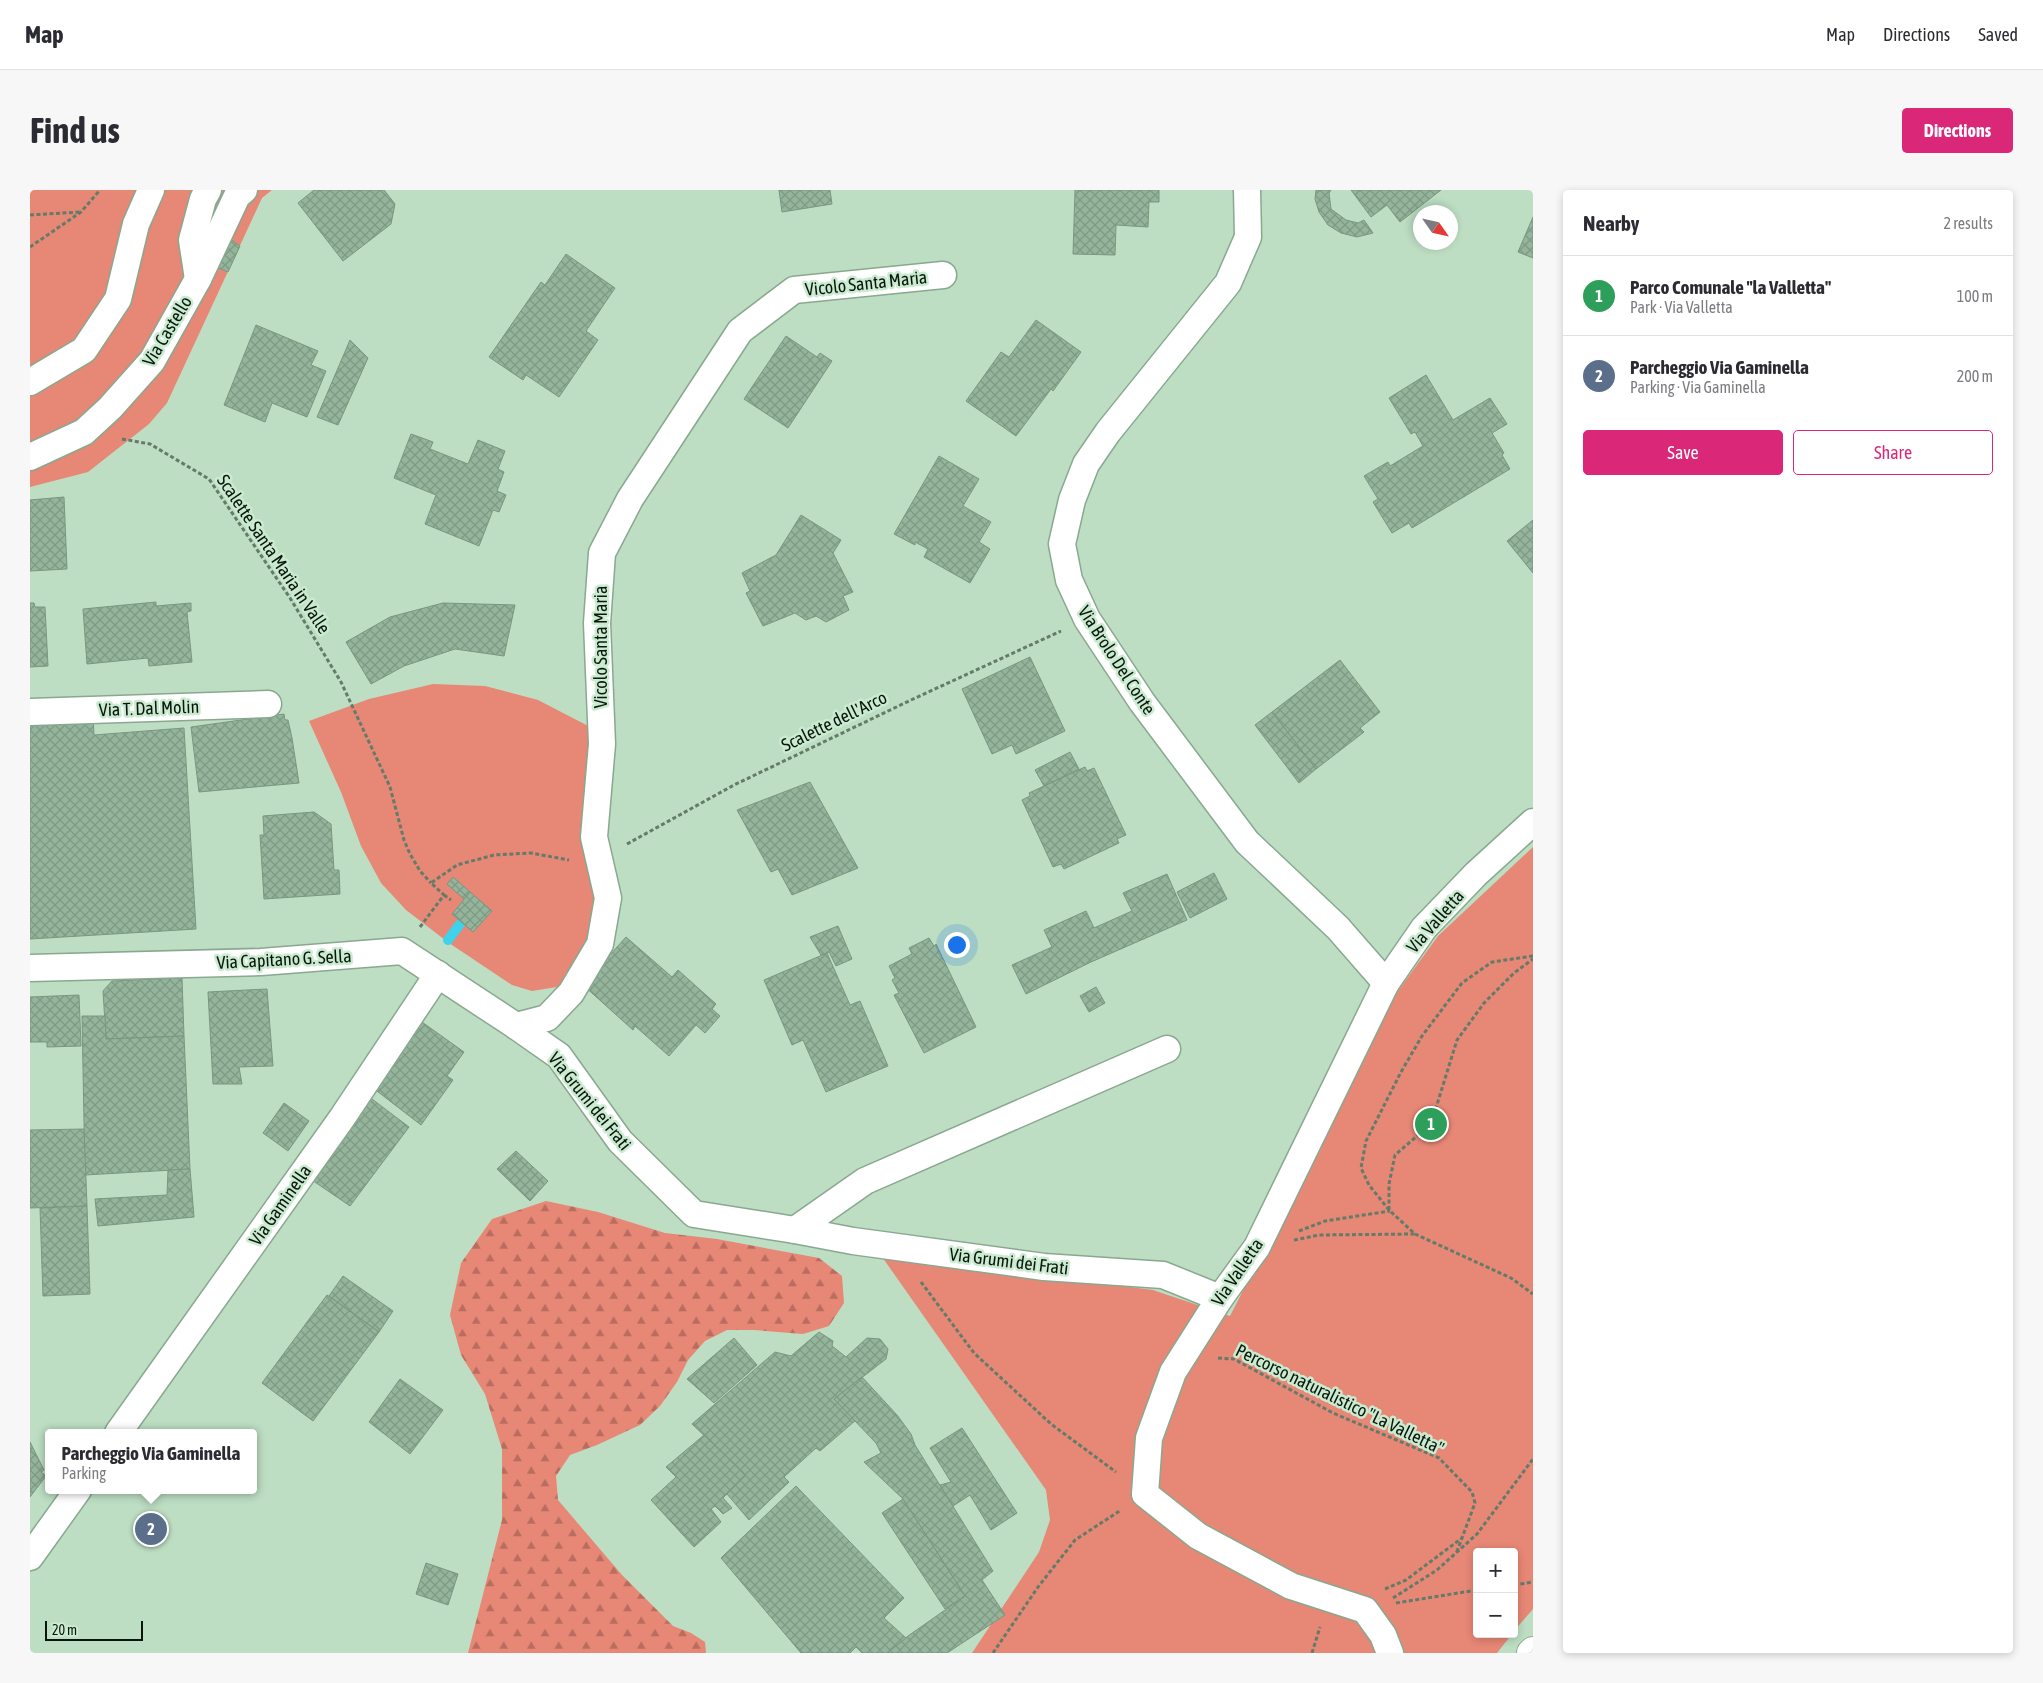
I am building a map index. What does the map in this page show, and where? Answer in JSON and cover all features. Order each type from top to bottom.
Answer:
[{"type":"street","points":[[30,382],[84,350],[118,299],[136,224],[151,190]]},
{"type":"street","points":[[198,279],[192,240],[203,199],[208,190]]},
{"type":"street","name":"Via Castello","points":[[30,457],[84,432],[110,408],[152,361],[198,279],[237,196],[244,190]]},
{"type":"street","name":"Via Brolo Del Conte","points":[[1247,190],[1248,238],[1228,283],[1108,432],[1086,464],[1072,500],[1062,544],[1069,580],[1086,619],[1142,702],[1247,842],[1338,928],[1386,983]]},
{"type":"street","name":"Vicolo Santa Maria","points":[[516,1026],[547,1018],[571,993],[600,944],[608,898],[594,838],[602,744],[597,623],[602,553],[630,499],[740,331],[794,290],[943,275]]},
{"type":"street","name":"Via T. Dal Molin","points":[[30,712],[268,704]]},
{"type":"street","name":"Via Valletta","points":[[1145,1494],[1149,1438],[1173,1372],[1220,1298],[1257,1247],[1386,983],[1424,928],[1476,874],[1533,822]]},
{"type":"street","name":"Via Capitano G. Sella","points":[[30,968],[261,962],[402,951],[516,1026]]},
{"type":"street","name":"Via Gaminella","points":[[121,1429],[342,1118],[438,974]]},
{"type":"street","name":"Via Grumi dei Frati","points":[[516,1026],[559,1056],[620,1141],[694,1214],[853,1241],[1044,1267],[1163,1275],[1220,1298]]},
{"type":"street","points":[[796,1230],[865,1181],[1167,1048]]},
{"type":"street","points":[[30,1558],[75,1494]]},
{"type":"street","points":[[1145,1494],[1198,1536],[1291,1586],[1374,1603],[1390,1653]]},
{"type":"path","points":[[30,247],[81,212],[100,190]]},
{"type":"path","points":[[30,215],[81,212]]},
{"type":"path","name":"Scalette Santa Maria in Valle","points":[[84,432],[150,444],[209,479],[290,598],[341,682],[390,787],[404,840],[410,854],[420,871],[451,900]]},
{"type":"path","name":"Scalette dell'Arco","points":[[599,858],[734,785],[1086,619]]},
{"type":"path","points":[[431,883],[457,866],[494,855],[531,853],[564,860],[599,858]]},
{"type":"path","points":[[417,931],[444,895]]},
{"type":"path","points":[[1533,957],[1492,962],[1462,982],[1422,1036],[1401,1072],[1366,1141],[1361,1168],[1369,1185],[1390,1210],[1415,1234],[1511,1278],[1533,1294]]},
{"type":"path","points":[[1390,1210],[1389,1184],[1395,1155],[1417,1136],[1435,1111],[1457,1040],[1484,1003],[1533,957]]},
{"type":"path","points":[[1257,1247],[1325,1221],[1390,1210]]},
{"type":"path","points":[[1257,1247],[1319,1235],[1415,1234]]},
{"type":"path","points":[[895,1247],[974,1353],[1051,1424],[1145,1494],[1075,1540],[1038,1587],[993,1653]]},
{"type":"path","name":"Percorso naturalistico \"La Valletta\"","points":[[1210,1360],[1216,1358],[1234,1359],[1333,1413],[1439,1458],[1472,1492],[1476,1503],[1456,1554]]},
{"type":"path","name":"Percorso naturalistico \"La Valletta\"","points":[[1374,1603],[1437,1570],[1456,1554],[1483,1528],[1516,1479],[1533,1459]]},
{"type":"path","points":[[1374,1603],[1462,1538]]},
{"type":"path","points":[[1518,1584],[1533,1582]]},
{"type":"path","points":[[1374,1603],[1473,1591]]},
{"type":"green space","points":[[30,190],[272,190],[262,198],[167,403],[149,424],[88,472],[30,487]]},
{"type":"green space","points":[[433,684],[485,686],[538,700],[594,729],[599,903],[594,939],[575,970],[557,987],[532,991],[512,985],[449,943],[406,910],[381,883],[361,846],[341,792],[309,721],[369,699]]},
{"type":"green space","points":[[1533,847],[1533,1609],[1518,1626],[1518,1548],[1473,1548],[1473,1638],[1509,1638],[1497,1653],[972,1653],[1039,1552],[1050,1520],[1046,1490],[880,1254],[1153,1290],[1230,1316],[1395,995],[1438,936]]},
{"type":"green space","points":[[546,1201],[598,1212],[665,1233],[717,1239],[819,1258],[842,1276],[844,1303],[829,1326],[803,1334],[727,1330],[705,1341],[688,1360],[677,1382],[660,1406],[640,1425],[570,1455],[556,1476],[558,1500],[622,1575],[673,1626],[691,1633],[705,1642],[706,1653],[468,1653],[502,1520],[502,1449],[485,1394],[461,1355],[450,1315],[461,1263],[492,1219]]},
{"type":"building","points":[[314,190],[384,190],[395,204],[391,224],[343,261],[298,203]]},
{"type":"building","points":[[779,190],[830,190],[832,204],[782,212]]},
{"type":"building","points":[[1075,190],[1159,190],[1159,202],[1149,202],[1148,227],[1116,225],[1115,255],[1073,254]]},
{"type":"building","points":[[1316,190],[1331,190],[1329,193],[1331,209],[1346,220],[1358,223],[1364,220],[1373,233],[1357,237],[1341,233],[1328,225],[1319,212],[1315,199]]},
{"type":"building","points":[[1351,190],[1441,190],[1422,205],[1413,205],[1413,212],[1400,222],[1387,205],[1371,217]]},
{"type":"building","points":[[1533,217],[1533,258],[1518,252]]},
{"type":"building","points":[[223,234],[240,246],[228,272],[209,264]]},
{"type":"building","points":[[566,254],[615,288],[586,331],[598,340],[559,397],[526,375],[523,380],[489,357],[541,282],[545,285]]},
{"type":"building","points":[[1036,320],[1081,352],[1053,391],[1051,389],[1016,436],[966,401],[1001,352],[1009,357]]},
{"type":"building","points":[[256,325],[318,351],[311,365],[326,371],[307,417],[272,403],[265,422],[224,405]]},
{"type":"building","points":[[786,336],[817,357],[820,353],[832,361],[788,428],[744,399]]},
{"type":"building","points":[[350,340],[368,358],[338,425],[317,417]]},
{"type":"building","points":[[1426,375],[1453,420],[1490,398],[1507,424],[1492,433],[1504,453],[1502,455],[1510,469],[1412,528],[1409,523],[1392,533],[1373,502],[1378,499],[1364,476],[1388,462],[1390,466],[1423,446],[1415,432],[1411,434],[1389,398]]},
{"type":"building","points":[[411,434],[433,442],[430,449],[468,464],[478,440],[505,451],[498,469],[504,472],[497,491],[506,495],[499,512],[493,510],[479,546],[425,524],[436,495],[394,478]]},
{"type":"building","points":[[939,456],[979,479],[963,506],[991,522],[979,542],[990,549],[970,583],[924,557],[928,549],[915,542],[915,545],[894,534]]},
{"type":"building","points":[[64,497],[67,569],[30,571],[30,500]]},
{"type":"building","points":[[801,515],[841,540],[833,553],[853,592],[843,596],[849,610],[826,622],[816,616],[806,620],[795,613],[763,626],[746,593],[750,591],[742,573],[776,555]]},
{"type":"building","points":[[1533,520],[1533,573],[1507,541]]},
{"type":"building","points":[[156,602],[156,606],[191,603],[191,611],[187,612],[192,662],[149,666],[148,658],[87,664],[83,609]]},
{"type":"building","points":[[30,603],[34,603],[35,607],[45,607],[48,666],[30,667]]},
{"type":"building","points":[[443,603],[515,605],[504,656],[455,649],[404,666],[371,684],[346,642],[390,617]]},
{"type":"building","points":[[1030,657],[1065,731],[1016,754],[1012,745],[992,754],[962,689]]},
{"type":"building","points":[[1340,660],[1380,712],[1360,728],[1364,732],[1316,769],[1272,712]]},
{"type":"building","points":[[1272,712],[1316,769],[1299,783],[1255,725]]},
{"type":"building","points":[[284,714],[285,720],[288,720],[292,738],[299,783],[199,792],[191,727]]},
{"type":"building","points":[[93,716],[94,735],[184,728],[196,929],[30,939],[30,721]]},
{"type":"building","points":[[1070,752],[1079,769],[1044,786],[1035,770]]},
{"type":"building","points":[[1085,767],[1087,771],[1094,768],[1126,835],[1117,839],[1119,843],[1064,869],[1061,864],[1053,867],[1022,800],[1030,796],[1029,793]]},
{"type":"building","points":[[810,782],[858,868],[792,895],[778,869],[771,872],[737,810]]},
{"type":"building","points":[[314,812],[331,824],[334,870],[339,870],[340,894],[264,899],[260,835],[264,835],[263,816]]},
{"type":"building","points":[[1214,873],[1227,899],[1190,918],[1177,892]]},
{"type":"building","points":[[1167,874],[1187,920],[1091,962],[1026,994],[1012,965],[1052,947],[1044,930],[1086,911],[1094,928],[1132,911],[1123,893]]},
{"type":"building","points":[[453,877],[470,892],[464,899],[447,884]]},
{"type":"building","points":[[470,892],[492,911],[473,932],[452,914]]},
{"type":"building","points":[[838,926],[852,959],[836,966],[829,952],[821,955],[810,937]]},
{"type":"building","points":[[626,937],[672,977],[678,970],[716,1004],[712,1009],[720,1016],[705,1033],[696,1025],[669,1056],[635,1026],[633,1030],[583,985]]},
{"type":"building","points":[[929,938],[934,946],[936,944],[976,1027],[924,1053],[894,995],[899,993],[892,980],[895,978],[889,966],[912,954],[909,948]]},
{"type":"building","points":[[827,953],[850,1005],[860,1001],[888,1066],[826,1092],[803,1040],[792,1045],[764,980]]},
{"type":"building","points":[[182,978],[184,1036],[106,1039],[103,991],[112,981]]},
{"type":"building","points":[[1096,987],[1105,1003],[1089,1012],[1080,996]]},
{"type":"building","points":[[267,989],[273,1066],[239,1067],[242,1084],[213,1084],[208,992]]},
{"type":"building","points":[[79,995],[81,1046],[47,1047],[47,1042],[30,1042],[30,997]]},
{"type":"building","points":[[82,1016],[105,1016],[106,1039],[184,1036],[190,1169],[85,1175]]},
{"type":"building","points":[[422,1022],[464,1052],[447,1076],[453,1080],[421,1125],[373,1088]]},
{"type":"building","points":[[368,1096],[409,1127],[350,1206],[309,1178]]},
{"type":"building","points":[[284,1103],[309,1121],[288,1151],[263,1133]]},
{"type":"building","points":[[84,1129],[87,1206],[30,1208],[30,1130]]},
{"type":"building","points":[[516,1151],[548,1181],[530,1201],[497,1169]]},
{"type":"building","points":[[190,1169],[194,1217],[98,1226],[95,1199],[167,1195],[168,1170]]},
{"type":"building","points":[[87,1206],[90,1294],[43,1296],[40,1208]]},
{"type":"building","points":[[343,1276],[393,1311],[379,1332],[329,1296]]},
{"type":"building","points":[[327,1295],[379,1332],[313,1421],[262,1383]]},
{"type":"building","points":[[819,1332],[833,1341],[832,1346],[846,1357],[867,1338],[880,1339],[888,1349],[886,1359],[834,1399],[856,1420],[820,1451],[816,1448],[784,1477],[789,1482],[749,1520],[727,1494],[746,1475],[692,1424],[775,1352],[791,1356]]},
{"type":"building","points":[[734,1338],[757,1365],[714,1403],[687,1379]]},
{"type":"building","points":[[862,1377],[897,1415],[911,1434],[915,1445],[993,1571],[982,1580],[1005,1615],[947,1653],[887,1653],[965,1596],[903,1499],[864,1462],[881,1453],[876,1443],[834,1399]]},
{"type":"building","points":[[400,1379],[443,1410],[410,1454],[369,1422]]},
{"type":"building","points":[[962,1428],[1017,1513],[991,1530],[970,1495],[953,1506],[940,1485],[951,1482],[930,1448]]},
{"type":"building","points":[[704,1435],[746,1475],[723,1498],[732,1508],[723,1514],[715,1506],[711,1509],[721,1522],[694,1547],[651,1500],[676,1477],[666,1467]]},
{"type":"building","points":[[30,1442],[44,1470],[41,1472],[45,1477],[30,1497]]},
{"type":"building","points":[[796,1486],[904,1598],[884,1618],[906,1638],[887,1653],[862,1653],[856,1647],[850,1653],[801,1653],[721,1558]]},
{"type":"building","points":[[903,1499],[965,1596],[945,1609],[882,1513]]},
{"type":"building","points":[[426,1563],[458,1574],[448,1605],[416,1594]]},
{"type":"waterway","points":[[448,940],[460,924]]},
{"type":"place","name":"Parco Comunale \"la Valletta\"","points":[[1431,1124]]},
{"type":"place","name":"Parcheggio Via Gaminella","points":[[151,1529]]}]
